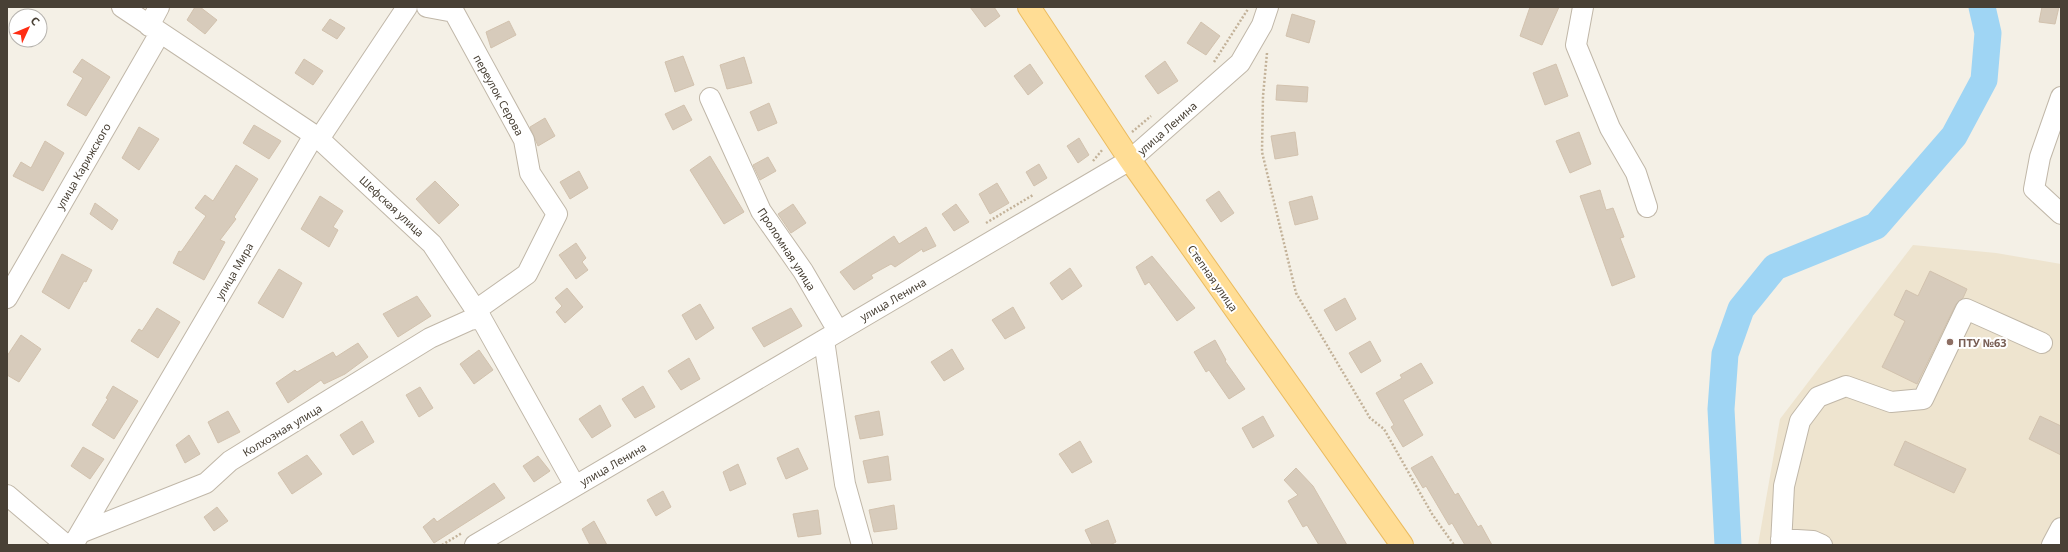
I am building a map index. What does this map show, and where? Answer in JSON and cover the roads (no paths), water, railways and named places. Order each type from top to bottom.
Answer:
[{"type":"main road","name":"Степная улица","points":[[1029,7],[1114,137],[1402,545]]},
{"type":"street","name":"Шефская улица","points":[[122,7],[317,137],[432,244],[479,314],[575,486]]},
{"type":"street","name":"улица Карижского","points":[[7,298],[154,29],[159,7]]},
{"type":"street","name":"улица Мира","points":[[73,541],[310,142],[323,134],[407,7]]},
{"type":"street","name":"переулок Серова","points":[[427,7],[459,10],[524,140],[530,173],[557,214],[527,274],[479,314]]},
{"type":"street","name":"улица Ленина","points":[[471,537],[575,486],[1130,160],[1240,63],[1262,25],[1268,7]]},
{"type":"street","points":[[1583,7],[1576,45],[1610,128],[1636,173],[1647,207]]},
{"type":"street","points":[[2061,97],[2040,157],[2034,189],[2061,214]]},
{"type":"street","name":"Проломная улица","points":[[710,98],[761,211],[803,271],[831,336],[845,484],[862,545]]},
{"type":"street","points":[[1822,545],[1813,541],[1781,542],[1784,486],[1800,421],[1818,397],[1846,386],[1891,402],[1923,399],[1966,309],[2042,343]]},
{"type":"street","name":"Колхозная улица","points":[[73,541],[206,483],[230,461],[430,338],[470,320],[479,314]]},
{"type":"street","points":[[7,495],[73,541]]},
{"type":"street","points":[[2052,545],[2061,528]]},
{"type":"waterway","points":[[1728,545],[1721,409],[1725,354],[1741,309],[1775,267],[1876,226],[1954,136],[1984,80],[1988,33],[1982,7]]},
{"type":"place","name":"ПТУ №63","points":[[1950,342]]}]
